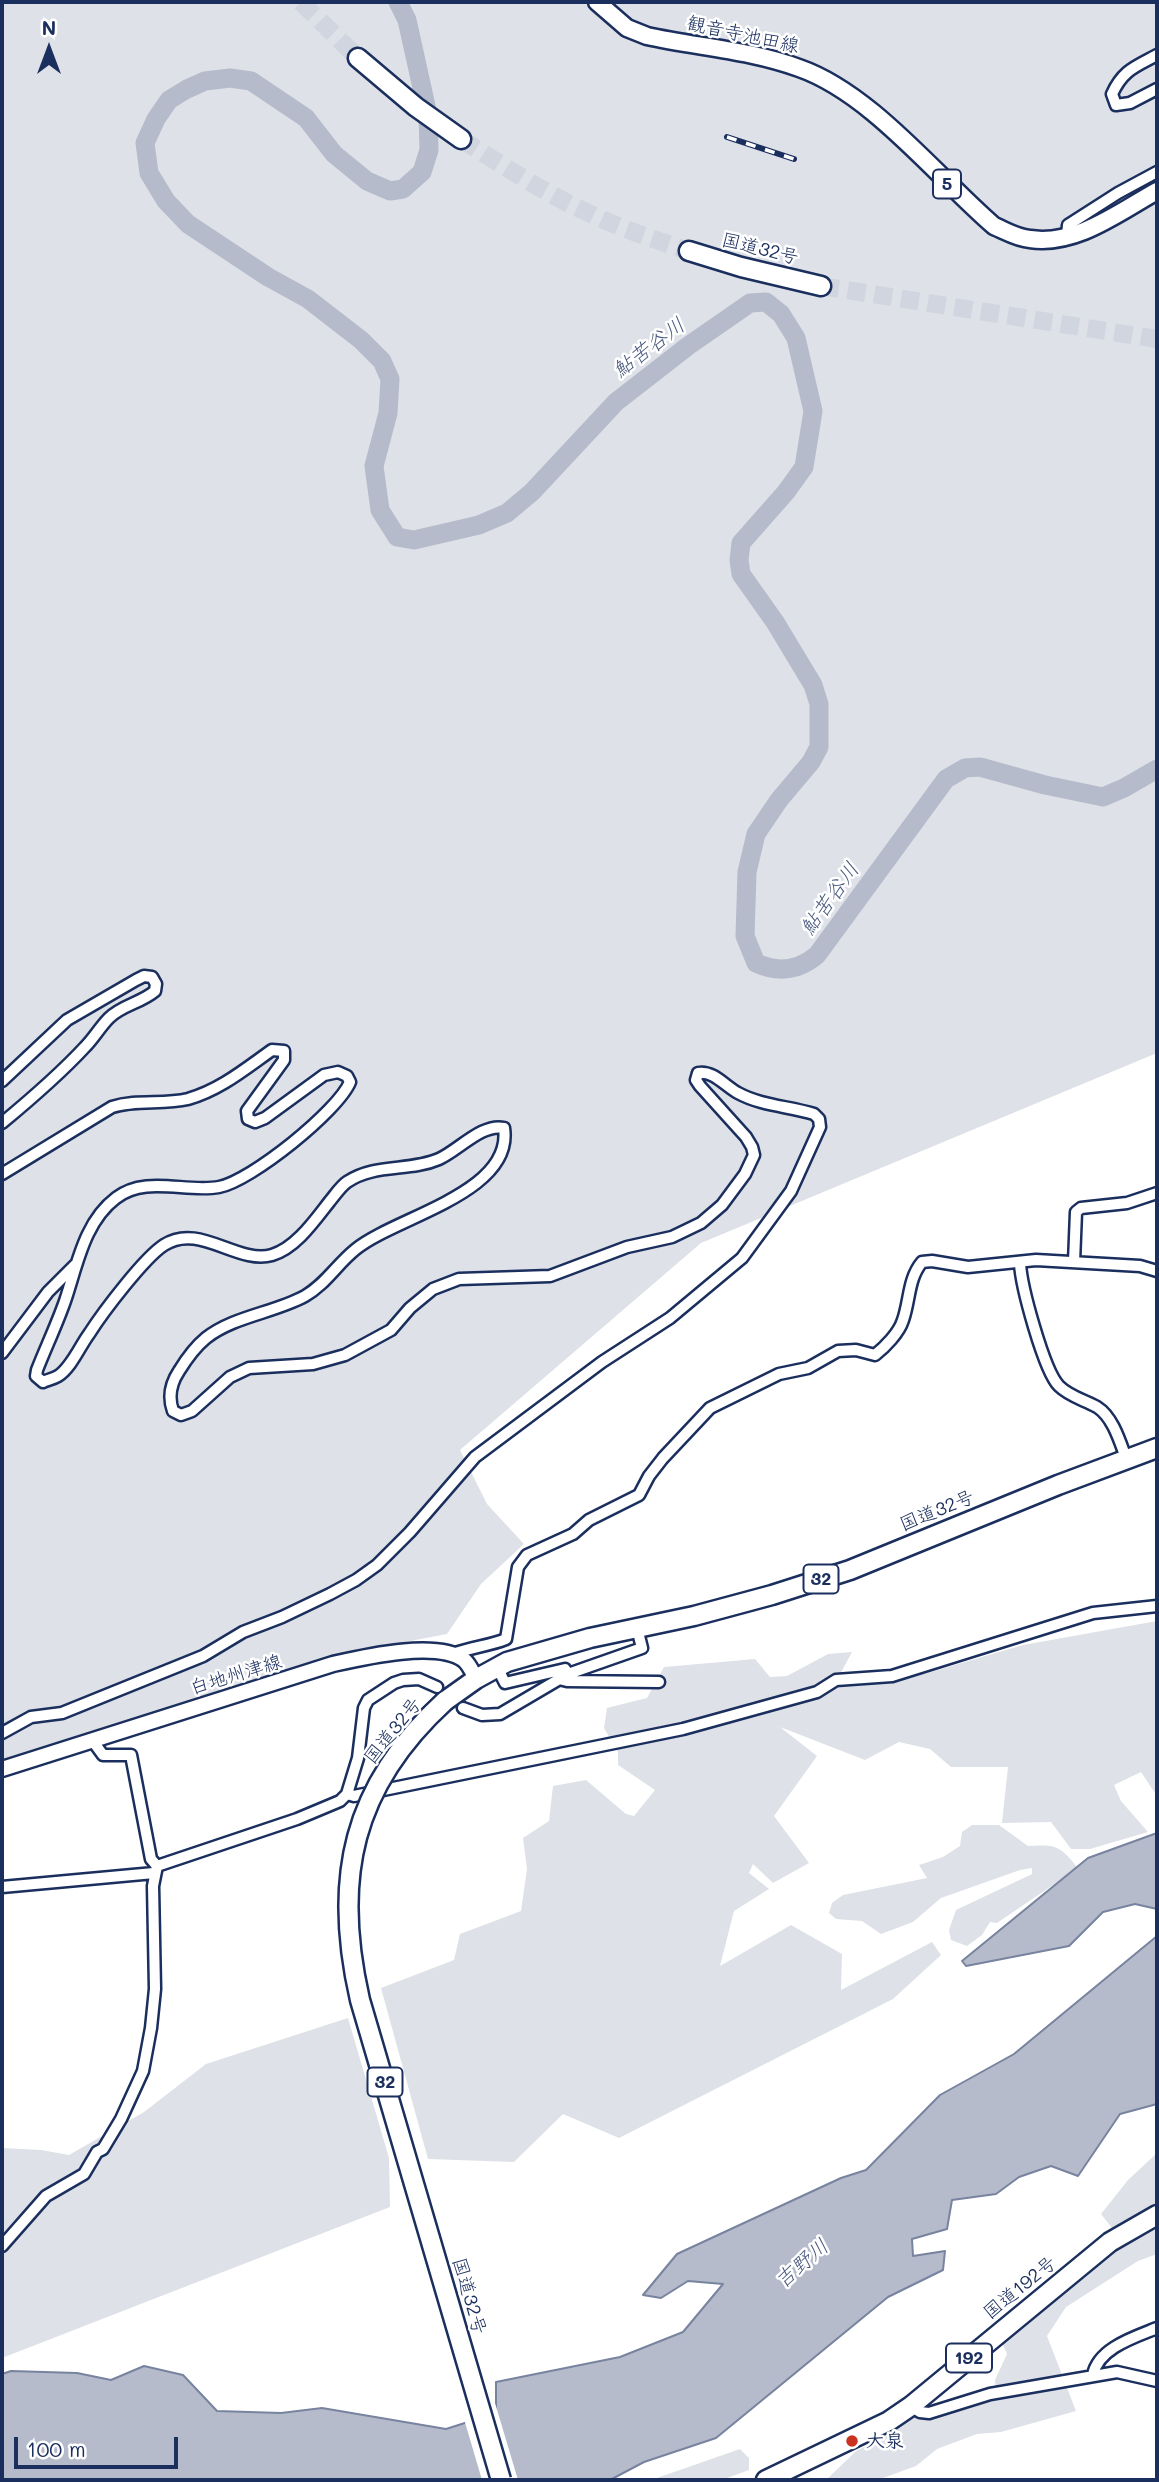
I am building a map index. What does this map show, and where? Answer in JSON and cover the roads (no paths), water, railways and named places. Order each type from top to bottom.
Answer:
[{"type":"highway","points":[[358,58],[456,136]]},
{"type":"highway","name":"国道32号","points":[[689,251],[816,285]]},
{"type":"highway","name":"国道32号","points":[[500,2480],[360,2000],[348,1937],[351,1864],[364,1814],[395,1757],[441,1694],[497,1667],[545,1649],[694,1616],[850,1570],[1126,1458],[1157,1448]]},
{"type":"highway","name":"国道192号","points":[[766,2480],[888,2421],[911,2406],[1110,2242],[1157,2215]]},
{"type":"main road","name":"観音寺池田線","points":[[597,2],[627,28],[646,36],[750,55],[801,68],[838,86],[867,107],[994,226],[1014,235],[1031,240],[1068,237],[1087,230],[1157,191]]},
{"type":"main road","name":"白地州津線","points":[[2,1769],[333,1664],[403,1651],[453,1654]]},
{"type":"main road","points":[[453,1654],[465,1661],[476,1679]]},
{"type":"street","points":[[1157,55],[1130,68],[1117,83],[1112,94],[1116,105],[1130,103],[1157,89]]},
{"type":"street","points":[[1068,237],[1068,225],[1157,172]]},
{"type":"street","points":[[2,1080],[67,1020],[136,980],[144,976],[152,977],[156,984],[155,990],[149,996],[120,1009],[108,1018],[88,1044],[50,1083],[2,1123]]},
{"type":"street","points":[[2,1174],[112,1107],[126,1102],[186,1100],[222,1086],[272,1050],[284,1051],[284,1060],[247,1111],[248,1119],[255,1122],[265,1118],[324,1075],[338,1072],[347,1076],[349,1082],[346,1091],[311,1125],[269,1161],[241,1180],[219,1187],[133,1188],[115,1198],[97,1219],[85,1239],[65,1302],[37,1370],[36,1376],[43,1382],[58,1376],[65,1369],[95,1324],[163,1245],[178,1238],[198,1239],[255,1255],[270,1255],[295,1241],[345,1183],[379,1169],[430,1163],[449,1155],[488,1129],[495,1126],[504,1128],[503,1151],[498,1162],[466,1189],[355,1249],[320,1286],[305,1296],[229,1325],[207,1337],[192,1351],[170,1392],[169,1402],[173,1411],[181,1415],[192,1411],[230,1377],[248,1368],[313,1363],[345,1355],[391,1331],[410,1308],[433,1289],[459,1279],[550,1276],[627,1247],[672,1237],[701,1223],[722,1205],[745,1174],[754,1156],[746,1137],[699,1086],[696,1080],[698,1073],[709,1073],[752,1100],[814,1114],[819,1119],[820,1127],[791,1191],[742,1258],[670,1318],[602,1362],[475,1457],[410,1532],[377,1565],[347,1585],[282,1617],[243,1632],[203,1656],[62,1713],[31,1717],[2,1733]]},
{"type":"street","points":[[1074,1262],[1076,1212],[1081,1208],[1127,1203],[1157,1193]]},
{"type":"street","points":[[453,1654],[473,1646],[494,1644],[506,1639],[518,1567],[527,1555],[573,1534],[589,1520],[639,1495],[663,1458],[710,1408],[779,1374],[808,1368],[838,1352],[856,1350],[875,1355],[903,1322],[914,1271],[922,1262],[968,1267],[1036,1260],[1140,1266],[1157,1271]]},
{"type":"street","points":[[2,1353],[48,1292],[78,1262]]},
{"type":"street","points":[[1020,1263],[1029,1313],[1056,1384],[1107,1414],[1126,1458]]},
{"type":"street","points":[[347,1794],[354,1796],[683,1729],[817,1692],[836,1680],[892,1676],[1093,1613],[1157,1606]]},
{"type":"street","points":[[463,1708],[482,1715],[500,1714],[564,1676],[642,1648],[637,1628]]},
{"type":"street","points":[[497,1667],[505,1683],[565,1669],[564,1676],[567,1681],[659,1682]]},
{"type":"street","points":[[2,1887],[155,1870],[340,1801],[347,1794],[359,1758],[364,1708],[368,1700],[403,1680],[419,1679],[441,1694]]},
{"type":"street","points":[[2,2246],[46,2196],[83,2174],[97,2152],[103,2149],[121,2119],[143,2071],[151,2028],[155,1989],[155,1870],[131,1755],[103,1755],[92,1740]]},
{"type":"street","points":[[1093,2375],[1094,2370],[1112,2349],[1157,2328]]},
{"type":"street","points":[[911,2406],[920,2412],[929,2413],[990,2394],[1117,2372],[1157,2381]]},
{"type":"water","points":[[1157,1833],[1157,1909],[1135,1904],[1103,1912],[1069,1946],[966,1966],[962,1961],[1088,1858]]},
{"type":"water","name":"吉野川","points":[[1157,1936],[1157,2104],[1120,2114],[1078,2176],[1051,2166],[1019,2177],[996,2194],[952,2200],[947,2229],[912,2239],[913,2256],[945,2251],[943,2270],[888,2297],[716,2438],[644,2462],[610,2480],[2,2480],[2,2374],[11,2371],[77,2373],[111,2380],[144,2366],[183,2375],[217,2411],[281,2413],[322,2408],[446,2429],[496,2413],[496,2382],[620,2357],[683,2332],[723,2284],[688,2281],[661,2298],[643,2295],[677,2254],[841,2178],[866,2170],[940,2095],[1014,2054]]},
{"type":"waterway","name":"鮎苦谷川","points":[[398,2],[407,20],[428,115],[429,150],[422,172],[403,189],[390,191],[367,181],[334,154],[306,118],[251,81],[230,78],[205,81],[169,100],[145,143],[149,173],[166,201],[188,224],[268,277],[308,299],[361,340],[382,361],[390,379],[388,413],[374,466],[380,510],[397,537],[414,540],[479,525],[507,513],[532,492],[616,402],[688,346],[750,303],[766,302],[781,314],[796,338],[813,411],[804,467],[741,543],[739,560],[741,574],[775,622],[813,685],[819,704],[819,747],[811,762],[779,800],[756,834],[747,872],[745,936],[756,963],[788,969],[817,955],[946,779],[965,768],[980,767],[1103,797],[1157,769]]},
{"type":"tunnel","points":[[301,2],[358,58]]},
{"type":"tunnel","points":[[461,139],[582,210],[689,251]]},
{"type":"tunnel","points":[[821,286],[1157,339]]},
{"type":"railway","points":[[727,137],[794,159]]},
{"type":"place","name":"大泉","points":[[852,2441]]}]
